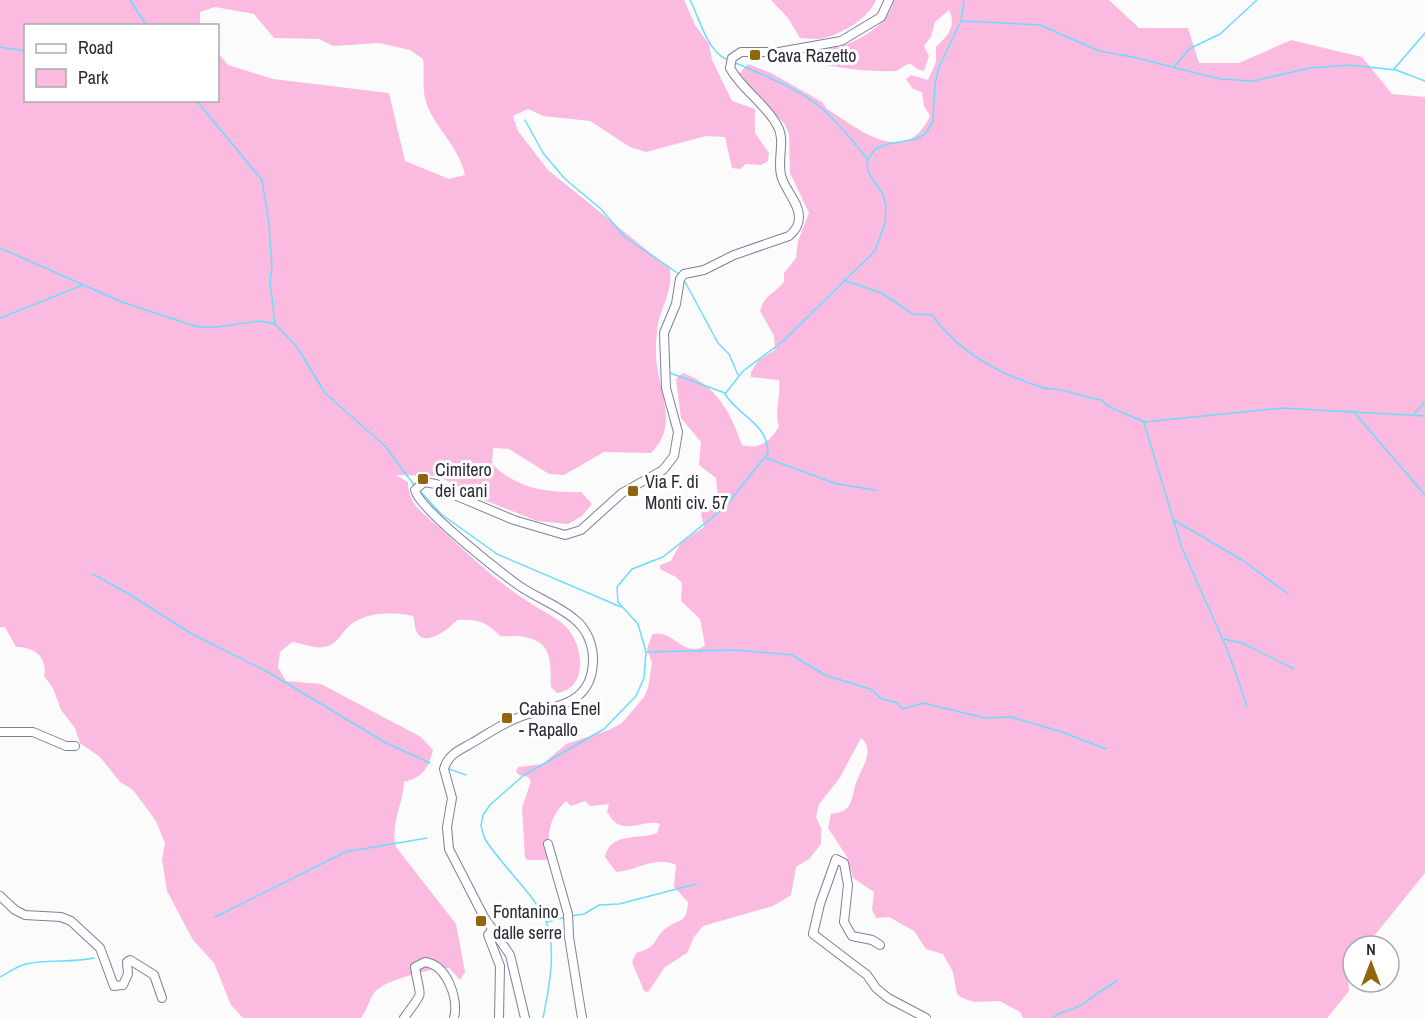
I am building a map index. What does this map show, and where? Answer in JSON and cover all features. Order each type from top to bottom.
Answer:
[{"type":"street","points":[[525,1018],[510,955],[484,917],[449,849],[447,827],[452,798],[444,769],[450,756],[507,723],[569,704],[583,692],[589,681],[592,645],[586,632],[573,618],[519,586],[432,514],[416,496],[415,490],[424,482],[432,482],[452,494],[514,520],[565,535],[581,530],[622,493],[663,470],[678,444],[678,432],[666,388],[664,342],[676,304],[680,279],[684,274],[704,270],[734,255],[789,236],[798,226],[799,212],[781,176],[782,142],[777,124],[739,84],[730,68],[732,58],[741,52],[779,52],[841,41],[881,16],[889,0]]},
{"type":"street","points":[[0,732],[33,732],[66,746],[75,746]]},
{"type":"street","points":[[548,844],[566,903],[582,1018]]},
{"type":"street","points":[[880,945],[872,940],[852,936],[844,922],[848,885],[844,863],[836,859],[833,874],[820,904],[813,934],[867,975],[876,988],[888,998],[926,1018]]},
{"type":"street","points":[[0,896],[15,910],[25,915],[61,917],[71,921],[100,948],[114,986],[123,985],[128,974],[127,962],[130,960],[154,975],[162,998]]},
{"type":"street","points":[[493,929],[488,935],[500,966],[499,1018]]},
{"type":"street","points":[[404,1018],[420,998],[420,982],[416,967],[425,962],[434,965],[448,981],[455,1002],[454,1018]]},
{"type":"green space","points":[[0,0],[684,0],[695,25],[709,44],[712,60],[732,101],[755,109],[755,133],[769,153],[768,161],[761,165],[746,164],[740,169],[732,168],[725,137],[706,136],[646,152],[630,147],[590,121],[543,116],[528,109],[513,116],[518,131],[548,170],[670,269],[670,286],[658,323],[656,340],[656,361],[666,411],[664,433],[659,443],[651,453],[604,452],[564,475],[549,474],[509,449],[493,448],[492,464],[522,484],[556,492],[581,492],[592,504],[582,516],[568,524],[537,521],[479,498],[438,476],[396,475],[408,482],[411,498],[425,516],[473,559],[506,586],[567,628],[578,650],[580,669],[578,678],[566,690],[557,693],[551,687],[548,653],[539,642],[519,636],[500,636],[486,624],[470,620],[457,620],[437,636],[424,638],[419,636],[416,630],[413,616],[377,614],[352,623],[337,640],[328,646],[316,647],[292,642],[280,652],[278,667],[286,681],[321,684],[421,737],[433,750],[424,771],[416,778],[404,782],[395,839],[396,847],[456,924],[465,972],[460,980],[449,968],[421,972],[397,979],[374,993],[361,1018],[243,1018],[231,1005],[214,963],[193,940],[167,891],[162,860],[165,843],[156,821],[133,790],[120,782],[100,757],[80,743],[75,728],[61,710],[53,688],[44,676],[42,658],[34,651],[16,647],[5,627],[0,627]]},
{"type":"green space","points":[[771,0],[876,0],[868,13],[847,29],[831,36],[815,39],[800,38],[788,18]]},
{"type":"green space","points":[[894,0],[1109,0],[1139,28],[1188,28],[1199,63],[1239,63],[1291,40],[1362,57],[1392,94],[1425,97],[1425,873],[1376,934],[1341,934],[1341,994],[1347,994],[1327,1018],[1023,1018],[1020,1012],[1000,1001],[974,1002],[962,998],[957,994],[953,972],[943,954],[926,949],[914,931],[889,917],[876,918],[872,910],[874,892],[853,878],[847,857],[828,828],[831,814],[848,807],[864,766],[867,748],[861,738],[839,779],[819,804],[816,817],[821,828],[821,844],[809,859],[796,867],[791,895],[773,906],[703,926],[694,937],[687,953],[665,967],[648,992],[644,991],[632,962],[636,953],[652,946],[665,929],[684,918],[688,902],[674,887],[676,865],[661,862],[616,872],[605,857],[608,849],[619,840],[657,833],[660,824],[621,825],[613,821],[607,812],[609,804],[590,806],[585,801],[571,806],[566,801],[552,821],[548,844],[549,860],[527,860],[525,857],[522,808],[531,781],[528,777],[516,772],[518,767],[543,764],[566,744],[609,730],[622,723],[644,697],[648,688],[652,663],[647,649],[652,635],[665,635],[691,649],[698,649],[705,645],[700,619],[681,601],[682,583],[676,577],[660,569],[660,565],[671,561],[681,542],[704,527],[701,514],[704,509],[719,506],[716,478],[699,465],[701,442],[681,418],[676,379],[683,373],[695,378],[714,393],[733,422],[742,445],[754,446],[764,443],[779,426],[777,415],[779,380],[751,377],[751,372],[758,361],[775,350],[774,336],[760,311],[767,298],[784,282],[784,273],[796,258],[798,241],[809,213],[790,173],[789,134],[784,123],[741,80],[739,74],[748,64],[771,73],[822,102],[827,109],[867,134],[881,140],[895,142],[908,140],[920,132],[930,116],[924,106],[922,92],[913,89],[906,79],[911,75],[928,80],[936,62],[936,47],[950,31],[952,21],[949,10],[935,22],[931,37],[924,46],[929,56],[924,71],[911,64],[897,70],[887,71],[826,65],[826,48],[857,40],[877,27],[891,10]]},
{"type":"waterway","points":[[130,0],[146,24]]},
{"type":"waterway","points":[[690,0],[708,41],[726,59]]},
{"type":"waterway","points":[[543,1018],[551,967],[551,940],[548,928],[532,898],[485,839],[481,826],[483,815],[490,805],[524,775],[604,729],[636,696],[644,678],[646,652],[638,624],[618,602],[617,587],[632,569],[663,557],[724,508],[768,453],[767,443],[758,427],[725,394],[743,371],[781,343],[875,251],[885,223],[886,206],[883,194],[868,172],[867,161],[875,149],[916,139],[925,134],[933,121],[935,84],[939,67],[961,21],[964,0]]},
{"type":"waterway","points":[[1174,67],[1189,49],[1220,34],[1257,0]]},
{"type":"waterway","points":[[962,21],[1040,25],[1099,51],[1133,57],[1220,79],[1253,81],[1310,68],[1349,65],[1396,70],[1425,81]]},
{"type":"waterway","points":[[1394,69],[1425,33]]},
{"type":"waterway","points":[[0,47],[24,51]]},
{"type":"waterway","points":[[736,63],[783,84],[817,105],[838,124],[868,160]]},
{"type":"waterway","points":[[198,102],[262,180],[269,223],[272,267],[270,281],[275,324]]},
{"type":"waterway","points":[[525,120],[543,153],[565,179],[601,209],[625,237],[679,274]]},
{"type":"waterway","points":[[0,248],[122,302],[198,327],[217,327],[260,321],[275,324],[297,347],[325,393],[386,447],[414,485]]},
{"type":"waterway","points":[[684,280],[718,343],[729,354],[738,375]]},
{"type":"waterway","points":[[844,280],[881,293],[913,314],[932,315],[942,328],[966,350],[993,367],[1041,387],[1102,400],[1106,405],[1144,422],[1282,408],[1425,416]]},
{"type":"waterway","points":[[0,318],[83,285]]},
{"type":"waterway","points":[[670,373],[725,393]]},
{"type":"waterway","points":[[1414,414],[1425,402]]},
{"type":"waterway","points":[[1353,411],[1425,495]]},
{"type":"waterway","points":[[1144,423],[1182,548],[1228,651],[1247,706]]},
{"type":"waterway","points":[[766,458],[837,484],[876,490]]},
{"type":"waterway","points":[[420,491],[441,514],[497,554],[621,607]]},
{"type":"waterway","points":[[1174,520],[1242,560],[1287,593]]},
{"type":"waterway","points":[[93,574],[192,634],[268,672],[386,743],[430,763]]},
{"type":"waterway","points":[[1224,639],[1242,643],[1294,669]]},
{"type":"waterway","points":[[647,652],[735,650],[792,655],[825,675],[873,690],[880,698],[897,703],[903,709],[923,703],[985,718],[1011,717],[1062,732],[1106,749]]},
{"type":"waterway","points":[[449,769],[466,775]]},
{"type":"waterway","points":[[215,917],[345,852],[427,838]]},
{"type":"waterway","points":[[571,916],[584,914],[599,905],[619,904],[696,884]]},
{"type":"waterway","points":[[547,922],[566,917]]},
{"type":"waterway","points":[[0,977],[26,964],[94,958]]},
{"type":"waterway","points":[[1052,1018],[1082,1005],[1117,981]]},
{"type":"place","name":"Cava Razetto","points":[[755,55]]},
{"type":"place","name":"Cimitero dei cani","points":[[423,479]]},
{"type":"place","name":"Via F. di Monti civ. 57","points":[[633,491]]},
{"type":"place","name":"Cabina Enel - Rapallo","points":[[507,718]]},
{"type":"place","name":"Fontanino dalle serre","points":[[481,921]]}]
